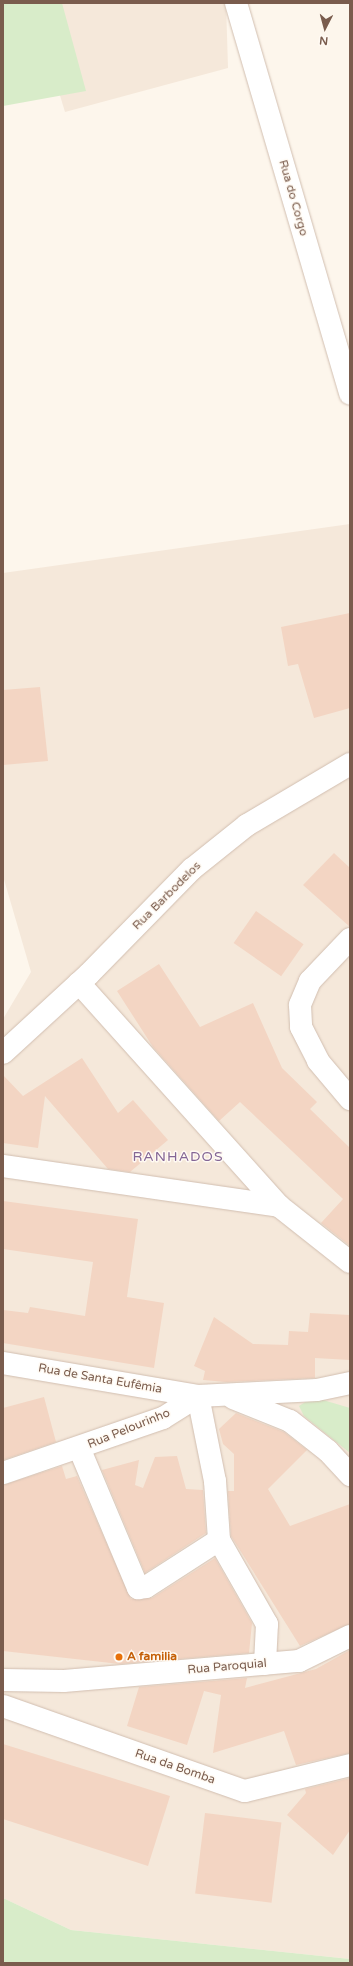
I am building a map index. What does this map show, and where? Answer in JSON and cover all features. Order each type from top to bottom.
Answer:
[{"type":"street","name":"Rua do Corgo","points":[[236,3],[350,394]]},
{"type":"street","name":"Rua Barbodelos","points":[[3,1053],[80,983],[192,869],[247,825],[350,764]]},
{"type":"street","points":[[350,939],[310,981],[300,1005],[301,1027],[318,1061],[350,1099]]},
{"type":"street","points":[[80,983],[280,1206],[350,1262]]},
{"type":"street","points":[[3,1166],[280,1206]]},
{"type":"street","name":"Rua de Santa Eufêmia","points":[[3,1363],[198,1396]]},
{"type":"street","points":[[265,1664],[267,1624],[219,1540],[215,1481],[198,1396],[228,1396],[317,1390],[350,1383]]},
{"type":"street","name":"Rua Pelourinho","points":[[3,1473],[80,1450],[163,1418],[198,1396]]},
{"type":"street","points":[[228,1396],[290,1421],[328,1451],[350,1476]]},
{"type":"street","points":[[80,1450],[138,1588],[146,1587],[219,1540]]},
{"type":"street","name":"Rua Paroquial","points":[[3,1680],[64,1681],[299,1661],[350,1636]]},
{"type":"street","name":"Rua da Bomba","points":[[3,1706],[245,1791],[350,1764]]},
{"type":"shaded area","points":[[32,3],[226,3],[228,68],[65,112]]},
{"type":"shaded area","points":[[350,524],[350,1959],[71,1930],[3,1898],[3,1019],[31,972],[3,876],[3,573]]},
{"type":"green space","points":[[3,3],[62,3],[86,91],[3,106]]},
{"type":"green space","points":[[313,1397],[350,1408],[350,1453],[304,1416],[299,1406]]},
{"type":"green space","points":[[3,1898],[71,1930],[350,1959],[350,1963],[3,1963]]},
{"type":"building","points":[[350,613],[350,708],[314,718],[298,664],[288,666],[281,627]]},
{"type":"building","points":[[40,687],[48,761],[3,765],[3,690]]},
{"type":"building","points":[[334,853],[350,868],[350,927],[303,885]]},
{"type":"building","points":[[256,911],[304,944],[281,976],[234,943]]},
{"type":"building","points":[[159,964],[200,1027],[253,1003],[282,1068],[317,1102],[310,1109],[350,1148],[350,1246],[321,1223],[343,1199],[240,1102],[219,1121],[153,1047],[117,991]]},
{"type":"building","points":[[82,1058],[118,1113],[133,1100],[168,1140],[130,1172],[108,1169],[45,1096],[38,1148],[3,1143],[3,1075],[23,1096]]},
{"type":"building","points":[[3,1201],[138,1219],[127,1297],[164,1303],[154,1368],[3,1343],[3,1310],[28,1313],[30,1307],[85,1316],[93,1262],[3,1249]]},
{"type":"building","points":[[310,1313],[350,1315],[350,1360],[315,1358],[315,1378],[226,1382],[203,1380],[205,1371],[194,1366],[214,1317],[253,1344],[288,1345],[289,1331],[308,1332]]},
{"type":"building","points":[[44,1397],[56,1442],[3,1460],[3,1408]]},
{"type":"building","points":[[236,1413],[284,1432],[307,1450],[268,1489],[290,1526],[350,1504],[350,1624],[300,1646],[231,1536],[228,1491],[234,1491],[234,1454],[223,1444],[219,1429]]},
{"type":"building","points":[[177,1456],[186,1489],[203,1490],[206,1533],[145,1573],[102,1470],[139,1460],[135,1485],[143,1488],[155,1457]]},
{"type":"building","points":[[62,1466],[66,1479],[77,1476],[131,1599],[152,1598],[215,1558],[252,1623],[249,1653],[120,1664],[3,1651],[3,1485]]},
{"type":"building","points":[[350,1650],[350,1753],[296,1765],[284,1731],[213,1753],[221,1695],[204,1691],[187,1745],[127,1726],[139,1687],[247,1678],[245,1688],[316,1669]]},
{"type":"building","points":[[3,1744],[170,1796],[148,1866],[3,1819]]},
{"type":"building","points":[[350,1778],[350,1830],[333,1855],[287,1815],[306,1793],[305,1789]]},
{"type":"building","points":[[205,1813],[281,1822],[272,1903],[195,1893]]},
{"type":"place","name":"A familia","points":[[119,1657]]},
{"type":"district","name":"RANHADOS","points":[[178,1157]]}]
